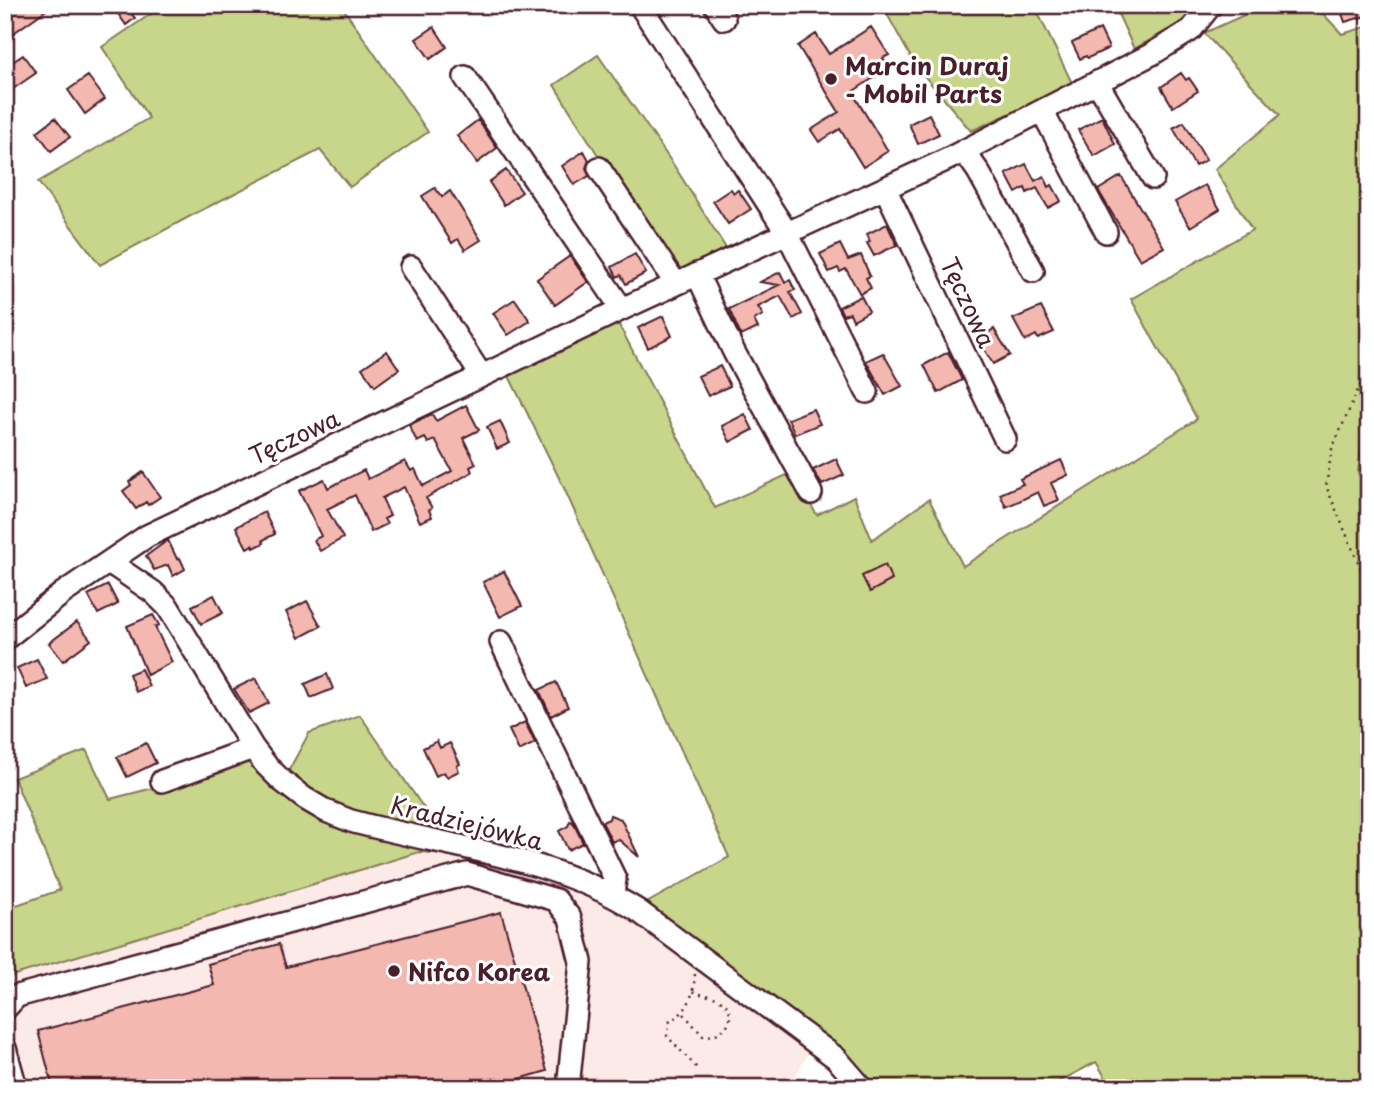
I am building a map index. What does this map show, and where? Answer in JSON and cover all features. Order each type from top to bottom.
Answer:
[{"type":"street","points":[[640,5],[786,233],[867,393]]},
{"type":"street","name":"Tęczowa","points":[[5,639],[63,593],[147,536],[622,309],[964,151],[1152,54],[1191,30],[1211,5]]},
{"type":"street","points":[[464,77],[622,309]]},
{"type":"street","points":[[1097,82],[1153,178]]},
{"type":"street","points":[[1042,111],[1106,232]]},
{"type":"street","points":[[964,151],[978,171],[1033,271]]},
{"type":"street","points":[[599,168],[676,284]]},
{"type":"street","name":"Tęczowa","points":[[886,188],[1005,439]]},
{"type":"street","points":[[411,267],[481,376]]},
{"type":"street","points":[[697,274],[734,352],[811,493]]},
{"type":"street","name":"Kradziejówka","points":[[109,562],[153,592],[168,607],[253,748],[282,782],[326,811],[377,828],[513,858],[570,876],[612,894],[836,1058],[862,1088]]},
{"type":"street","points":[[501,642],[615,879],[612,894]]},
{"type":"street","points":[[162,781],[253,748]]},
{"type":"street","points":[[5,1009],[17,996],[467,874],[556,900],[570,918],[581,961],[568,1088]]},
{"type":"street","points":[[5,1048],[16,1088]]},
{"type":"path","points":[[1369,365],[1332,449],[1326,486],[1369,588]]},
{"type":"path","points":[[697,1068],[667,1035],[670,1021],[683,1014],[693,991],[695,973],[703,959]]},
{"type":"path","points":[[683,1014],[703,1036],[720,1034],[726,1028],[729,1018],[727,1006],[719,999],[693,991]]},
{"type":"shaded area","points":[[420,852],[449,854],[516,868],[596,897],[647,928],[809,1051],[789,1088],[5,1088],[5,978]]},
{"type":"green space","points":[[164,5],[341,5],[428,132],[350,187],[320,150],[100,265],[38,182],[149,118],[102,47]]},
{"type":"green space","points":[[882,5],[1045,5],[1037,11],[1073,85],[971,131],[915,65]]},
{"type":"green space","points":[[1114,5],[1200,5],[1194,15],[1134,49]]},
{"type":"green space","points":[[1266,5],[1315,5],[1342,34],[1369,26],[1369,417],[1365,422],[1358,472],[1369,495],[1369,1088],[1112,1088],[1096,1062],[1047,1088],[875,1088],[836,1045],[643,905],[729,857],[564,488],[506,370],[617,321],[715,508],[791,473],[817,515],[854,496],[872,540],[929,499],[963,566],[1197,419],[1131,299],[1252,230],[1215,169],[1280,115],[1204,33]]},
{"type":"green space","points":[[598,55],[675,167],[729,253],[677,276],[621,192],[554,85]]},
{"type":"green space","points":[[360,715],[436,826],[469,838],[372,821],[316,800],[278,770],[289,770],[309,733]]},
{"type":"green space","points":[[86,750],[110,799],[169,784],[246,756],[307,812],[449,854],[419,852],[5,978],[5,909],[60,890],[14,778]]},
{"type":"building","points":[[5,5],[53,5],[5,39]]},
{"type":"building","points":[[112,5],[140,5],[130,12],[135,18],[126,25]]},
{"type":"building","points":[[1339,5],[1369,5],[1369,15],[1345,22]]},
{"type":"building","points":[[434,27],[447,47],[430,59],[416,39]]},
{"type":"building","points":[[871,27],[889,55],[883,58],[889,68],[852,92],[888,151],[863,167],[840,129],[819,142],[811,130],[839,112],[798,46],[816,34],[829,54]]},
{"type":"building","points":[[1100,29],[1109,48],[1080,59],[1072,43]]},
{"type":"building","points":[[23,55],[36,73],[13,89],[5,79],[5,67]]},
{"type":"building","points":[[1181,73],[1186,80],[1189,78],[1198,91],[1173,107],[1161,87]]},
{"type":"building","points":[[88,76],[105,99],[85,114],[68,90]]},
{"type":"building","points":[[929,114],[939,134],[918,144],[909,124]]},
{"type":"building","points":[[1102,117],[1115,144],[1094,156],[1078,130]]},
{"type":"building","points":[[55,118],[70,137],[51,151],[37,132]]},
{"type":"building","points":[[478,120],[497,148],[477,163],[457,136]]},
{"type":"building","points":[[1184,122],[1206,160],[1195,166],[1173,128]]},
{"type":"building","points":[[584,151],[589,160],[586,168],[589,176],[574,185],[562,166]]},
{"type":"building","points":[[1026,164],[1035,181],[1044,176],[1061,201],[1048,208],[1037,188],[1027,193],[1025,188],[1016,193],[1006,174]]},
{"type":"building","points":[[506,170],[522,192],[504,205],[489,182]]},
{"type":"building","points":[[1121,176],[1164,247],[1140,260],[1098,190]]},
{"type":"building","points":[[1205,185],[1220,209],[1190,227],[1175,202]]},
{"type":"building","points":[[435,188],[442,197],[450,191],[481,240],[465,250],[458,239],[452,243],[422,196]]},
{"type":"building","points":[[731,189],[734,193],[738,190],[751,209],[728,224],[713,201]]},
{"type":"building","points":[[887,224],[897,245],[874,256],[867,243],[870,242],[867,234]]},
{"type":"building","points":[[840,244],[848,260],[861,255],[870,276],[866,278],[871,288],[860,294],[846,269],[840,272],[838,268],[829,272],[820,254]]},
{"type":"building","points":[[635,254],[646,273],[626,284],[621,275],[617,277],[612,267]]},
{"type":"building","points":[[570,256],[588,282],[555,305],[537,279]]},
{"type":"building","points":[[780,272],[785,282],[790,280],[795,290],[790,292],[802,314],[793,319],[780,296],[758,307],[763,315],[754,320],[758,328],[741,336],[729,309],[779,285],[760,282]]},
{"type":"building","points":[[861,296],[869,311],[853,320],[850,313],[843,315],[839,307]]},
{"type":"building","points":[[515,299],[530,321],[508,335],[493,313]]},
{"type":"building","points":[[1041,307],[1054,332],[1038,339],[1036,335],[1025,341],[1013,319]]},
{"type":"building","points":[[663,316],[672,336],[648,348],[638,328]]},
{"type":"building","points":[[994,329],[1010,355],[993,364],[978,339]]},
{"type":"building","points":[[387,351],[399,369],[375,386],[362,368]]},
{"type":"building","points":[[948,352],[962,380],[938,393],[924,365]]},
{"type":"building","points":[[883,353],[902,386],[885,395],[866,361]]},
{"type":"building","points":[[720,366],[730,386],[708,396],[698,376]]},
{"type":"building","points":[[466,405],[479,430],[463,438],[476,464],[470,467],[472,472],[426,498],[432,508],[429,510],[432,517],[420,522],[404,487],[382,498],[390,516],[384,519],[387,524],[371,532],[355,495],[327,509],[343,538],[320,551],[314,540],[321,536],[299,491],[324,479],[328,488],[364,470],[368,479],[405,461],[411,471],[415,469],[423,486],[452,471],[435,440],[428,443],[425,438],[417,442],[409,425],[432,414],[436,421]]},
{"type":"building","points":[[813,409],[820,424],[795,434],[788,419]]},
{"type":"building","points":[[745,414],[753,430],[730,442],[722,426]]},
{"type":"building","points":[[500,421],[510,443],[497,449],[487,427]]},
{"type":"building","points":[[836,459],[844,475],[822,485],[813,470]]},
{"type":"building","points":[[1061,460],[1068,475],[1051,483],[1059,500],[1044,506],[1038,492],[1006,507],[1000,494],[1023,484],[1020,479]]},
{"type":"building","points":[[143,472],[160,497],[136,509],[123,491],[131,485],[129,482]]},
{"type":"building","points":[[264,512],[275,534],[254,548],[253,545],[247,548],[236,527]]},
{"type":"building","points":[[168,540],[185,569],[173,576],[168,565],[154,570],[146,556]]},
{"type":"building","points":[[885,565],[892,580],[870,592],[862,576]]},
{"type":"building","points":[[504,571],[522,606],[500,617],[483,582]]},
{"type":"building","points":[[108,585],[118,604],[98,614],[88,595]]},
{"type":"building","points":[[214,595],[223,613],[201,624],[192,606]]},
{"type":"building","points":[[307,601],[321,626],[299,638],[286,612]]},
{"type":"building","points":[[153,615],[159,625],[155,627],[172,662],[147,675],[127,626]]},
{"type":"building","points":[[77,622],[91,640],[63,661],[49,643]]},
{"type":"building","points":[[37,659],[47,679],[26,688],[17,668]]},
{"type":"building","points":[[141,669],[149,686],[136,692],[129,674]]},
{"type":"building","points":[[327,674],[333,689],[311,698],[305,684]]},
{"type":"building","points":[[256,678],[269,703],[249,713],[234,689]]},
{"type":"building","points":[[556,682],[568,707],[551,716],[539,690]]},
{"type":"building","points":[[525,722],[535,743],[519,751],[509,730]]},
{"type":"building","points":[[437,741],[440,748],[450,743],[460,764],[457,766],[459,771],[447,777],[444,772],[436,776],[423,748]]},
{"type":"building","points":[[146,743],[156,763],[127,777],[117,757]]},
{"type":"building","points":[[610,815],[621,819],[639,857],[618,839],[612,842],[602,822],[609,819]]},
{"type":"building","points":[[570,821],[583,843],[568,850],[559,831],[568,826]]},
{"type":"building","name":"Nifco Korea","points":[[501,912],[547,1071],[488,1088],[53,1088],[38,1031],[214,985],[208,964],[279,944],[286,967]]},
{"type":"place","name":"Marcin Duraj - Mobil Parts","points":[[831,79]]},
{"type":"place","name":"Nifco Korea","points":[[394,971]]}]
